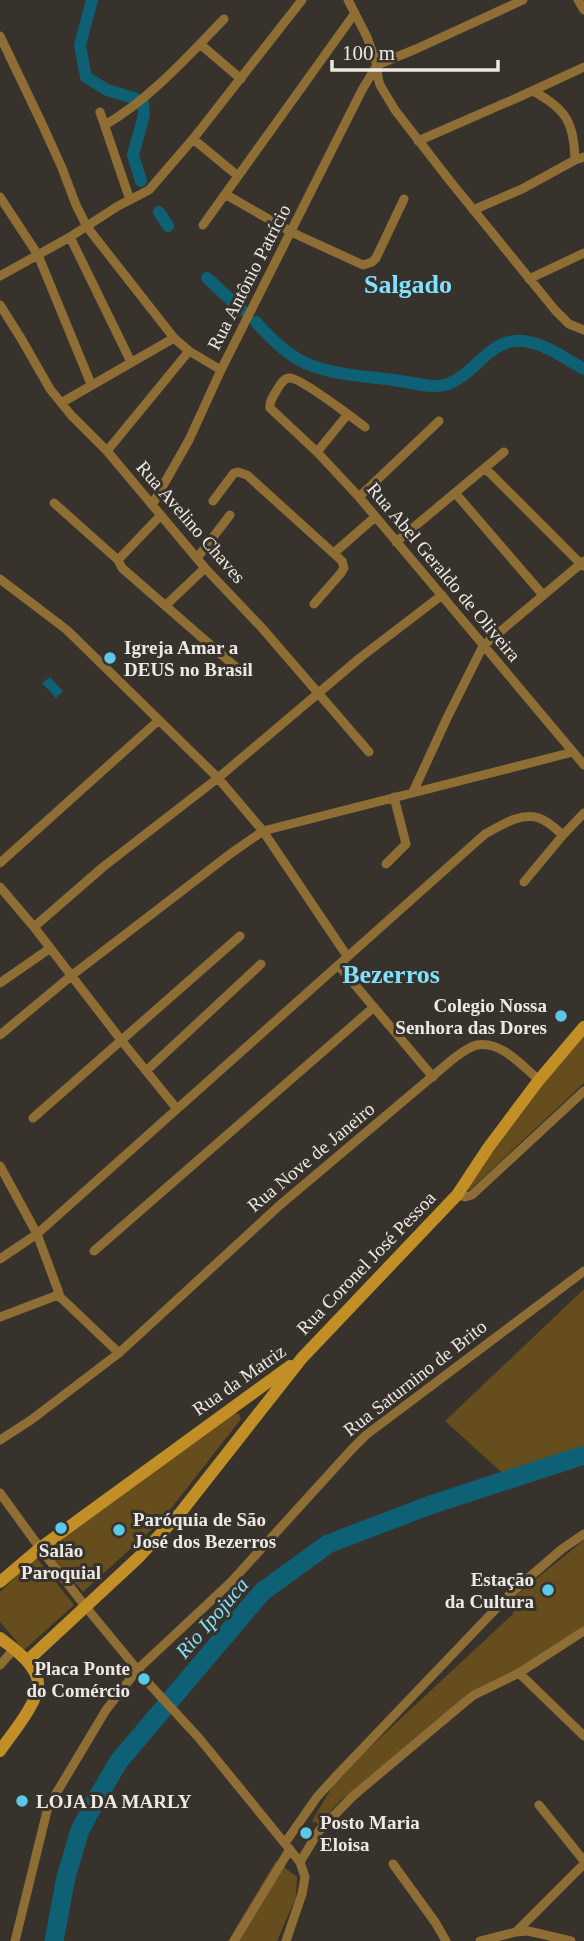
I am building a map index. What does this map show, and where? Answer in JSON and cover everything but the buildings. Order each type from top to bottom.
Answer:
[{"type":"main road","name":"Rua Coronel José Pessoa","points":[[302,1358],[457,1195],[539,1080],[584,1027]]},
{"type":"main road","name":"Rua da Matriz","points":[[0,1582],[40,1548],[302,1358]]},
{"type":"main road","name":"Rua da Matriz","points":[[27,1661],[139,1557],[181,1512],[302,1358]]},
{"type":"main road","points":[[0,1638],[27,1661],[34,1670],[38,1683],[36,1695],[0,1751]]},
{"type":"street","points":[[0,276],[149,190],[193,139],[302,0]]},
{"type":"street","points":[[348,0],[367,37],[385,95],[418,141],[555,310],[569,324],[584,330]]},
{"type":"street","points":[[377,65],[523,0]]},
{"type":"street","points":[[578,0],[584,10]]},
{"type":"street","points":[[203,225],[355,13]]},
{"type":"street","points":[[105,125],[127,112],[155,89],[224,19]]},
{"type":"street","points":[[0,36],[87,227],[174,338],[189,351],[221,370]]},
{"type":"street","points":[[200,44],[241,79]]},
{"type":"street","name":"Rua Antônio Patrício","points":[[152,505],[189,440],[221,370],[377,65]]},
{"type":"street","points":[[418,141],[584,66]]},
{"type":"street","points":[[473,210],[522,189],[580,158],[566,117],[555,104],[533,91]]},
{"type":"street","points":[[100,112],[130,200]]},
{"type":"street","points":[[193,139],[238,176]]},
{"type":"street","points":[[225,194],[291,232],[363,265],[376,258],[404,199]]},
{"type":"street","points":[[0,197],[38,255],[91,384]]},
{"type":"street","points":[[70,237],[131,362]]},
{"type":"street","points":[[529,279],[584,253]]},
{"type":"street","name":"Rua Avelino Chaves","points":[[0,305],[61,403],[107,451],[205,568],[262,628],[369,752]]},
{"type":"street","points":[[61,403],[174,338]]},
{"type":"street","points":[[107,451],[189,351]]},
{"type":"street","name":"Rua Abel Geraldo de Oliveira","points":[[348,414],[290,378],[282,382],[270,403],[270,408],[317,452],[359,497],[584,765]]},
{"type":"street","points":[[317,452],[348,414],[365,427]]},
{"type":"street","points":[[359,497],[439,421]]},
{"type":"street","points":[[396,542],[503,452]]},
{"type":"street","points":[[413,792],[483,646],[583,564],[486,469]]},
{"type":"street","points":[[213,501],[234,474],[238,472],[247,475],[342,561],[344,568],[314,604]]},
{"type":"street","points":[[456,494],[543,595]]},
{"type":"street","points":[[54,503],[118,560],[122,568],[164,606],[238,669]]},
{"type":"street","points":[[118,560],[161,515]]},
{"type":"street","points":[[197,558],[230,515]]},
{"type":"street","points":[[334,553],[374,517]]},
{"type":"street","points":[[164,606],[205,568]]},
{"type":"street","points":[[0,579],[67,630],[100,660],[218,778],[263,831],[347,956]]},
{"type":"street","points":[[34,928],[103,867],[218,778],[361,656],[442,594]]},
{"type":"street","points":[[0,863],[159,720]]},
{"type":"street","points":[[0,1035],[71,976],[263,831],[573,752]]},
{"type":"street","points":[[386,863],[406,844],[394,797]]},
{"type":"street","points":[[524,882],[584,813]]},
{"type":"street","points":[[0,1259],[37,1234],[485,834],[513,820],[530,817],[546,822],[563,835]]},
{"type":"street","points":[[0,887],[177,1109]]},
{"type":"street","points":[[33,1118],[240,936]]},
{"type":"street","points":[[0,983],[50,949]]},
{"type":"street","points":[[146,1071],[261,964]]},
{"type":"street","points":[[339,966],[433,1077]]},
{"type":"street","points":[[94,1251],[374,1007]]},
{"type":"street","name":"Rua Nove de Janeiro","points":[[0,1440],[31,1420],[119,1353],[280,1205],[467,1049],[478,1045],[496,1046],[539,1080]]},
{"type":"street","points":[[457,1195],[472,1195],[584,1091]]},
{"type":"street","points":[[0,1166],[37,1234],[58,1288],[58,1295],[119,1353]]},
{"type":"street","name":"Rua Saturnino de Brito","points":[[15,1941],[48,1807],[106,1710],[138,1669],[231,1582],[366,1435],[584,1271]]},
{"type":"street","points":[[0,1317],[58,1295]]},
{"type":"street","points":[[0,1493],[85,1606],[199,1738],[300,1862],[305,1877],[302,1894],[286,1941]]},
{"type":"street","points":[[234,1941],[303,1815],[338,1773],[511,1593],[562,1549],[584,1534]]},
{"type":"street","points":[[300,1862],[319,1831],[352,1796],[474,1695],[519,1672],[584,1631]]},
{"type":"street","points":[[0,1665],[14,1649]]},
{"type":"street","points":[[519,1672],[584,1735]]},
{"type":"street","points":[[480,1941],[516,1932],[584,1862],[539,1805]]},
{"type":"street","points":[[393,1864],[446,1941]]},
{"type":"street","points":[[516,1932],[539,1933],[571,1941]]},
{"type":"shaded area","points":[[584,1027],[584,1083],[470,1190],[466,1189],[517,1109]]},
{"type":"shaded area","points":[[584,1289],[584,1448],[510,1480],[445,1421]]},
{"type":"shaded area","points":[[233,1413],[239,1414],[241,1419],[162,1520],[83,1592],[50,1554],[50,1548]]},
{"type":"shaded area","points":[[584,1540],[584,1628],[516,1671],[467,1695],[339,1802],[319,1824],[312,1821],[338,1777],[513,1614],[514,1597]]},
{"type":"shaded area","points":[[36,1557],[74,1605],[24,1650],[0,1622],[0,1592]]},
{"type":"shaded area","points":[[276,1861],[297,1877],[296,1897],[277,1941],[228,1941]]},
{"type":"water","points":[[50,677],[63,691],[56,698],[42,683]]},
{"type":"waterway","points":[[92,0],[80,45],[86,77],[107,90],[137,99]]},
{"type":"waterway","points":[[141,181],[133,155],[144,115],[143,103]]},
{"type":"waterway","points":[[159,212],[168,226]]},
{"type":"waterway","points":[[207,278],[242,310]]},
{"type":"waterway","points":[[256,322],[279,345],[305,363],[352,375],[424,385],[448,384],[465,374],[497,347],[515,341],[542,346],[584,369]]},
{"type":"waterway","name":"Rio Ipojuca","points":[[54,1941],[66,1877],[80,1830],[119,1761],[262,1592],[328,1544],[430,1505],[584,1455]]},
{"type":"place","name":"Igreja Amar a DEUS no Brasil","points":[[110,658]]},
{"type":"place","name":"Colegio Nossa Senhora das Dores","points":[[561,1016]]},
{"type":"place","name":"Salão Paroquial","points":[[61,1528]]},
{"type":"place","name":"Paróquia de São José dos Bezerros","points":[[119,1530]]},
{"type":"place","name":"Estação da Cultura","points":[[548,1590]]},
{"type":"place","name":"Placa Ponte do Comércio","points":[[144,1679]]},
{"type":"place","name":"LOJA DA MARLY","points":[[22,1801]]},
{"type":"place","name":"Posto Maria Eloisa","points":[[306,1833]]},
{"type":"district","name":"Salgado","points":[[408,284]]},
{"type":"district","name":"Bezerros","points":[[391,974]]}]
